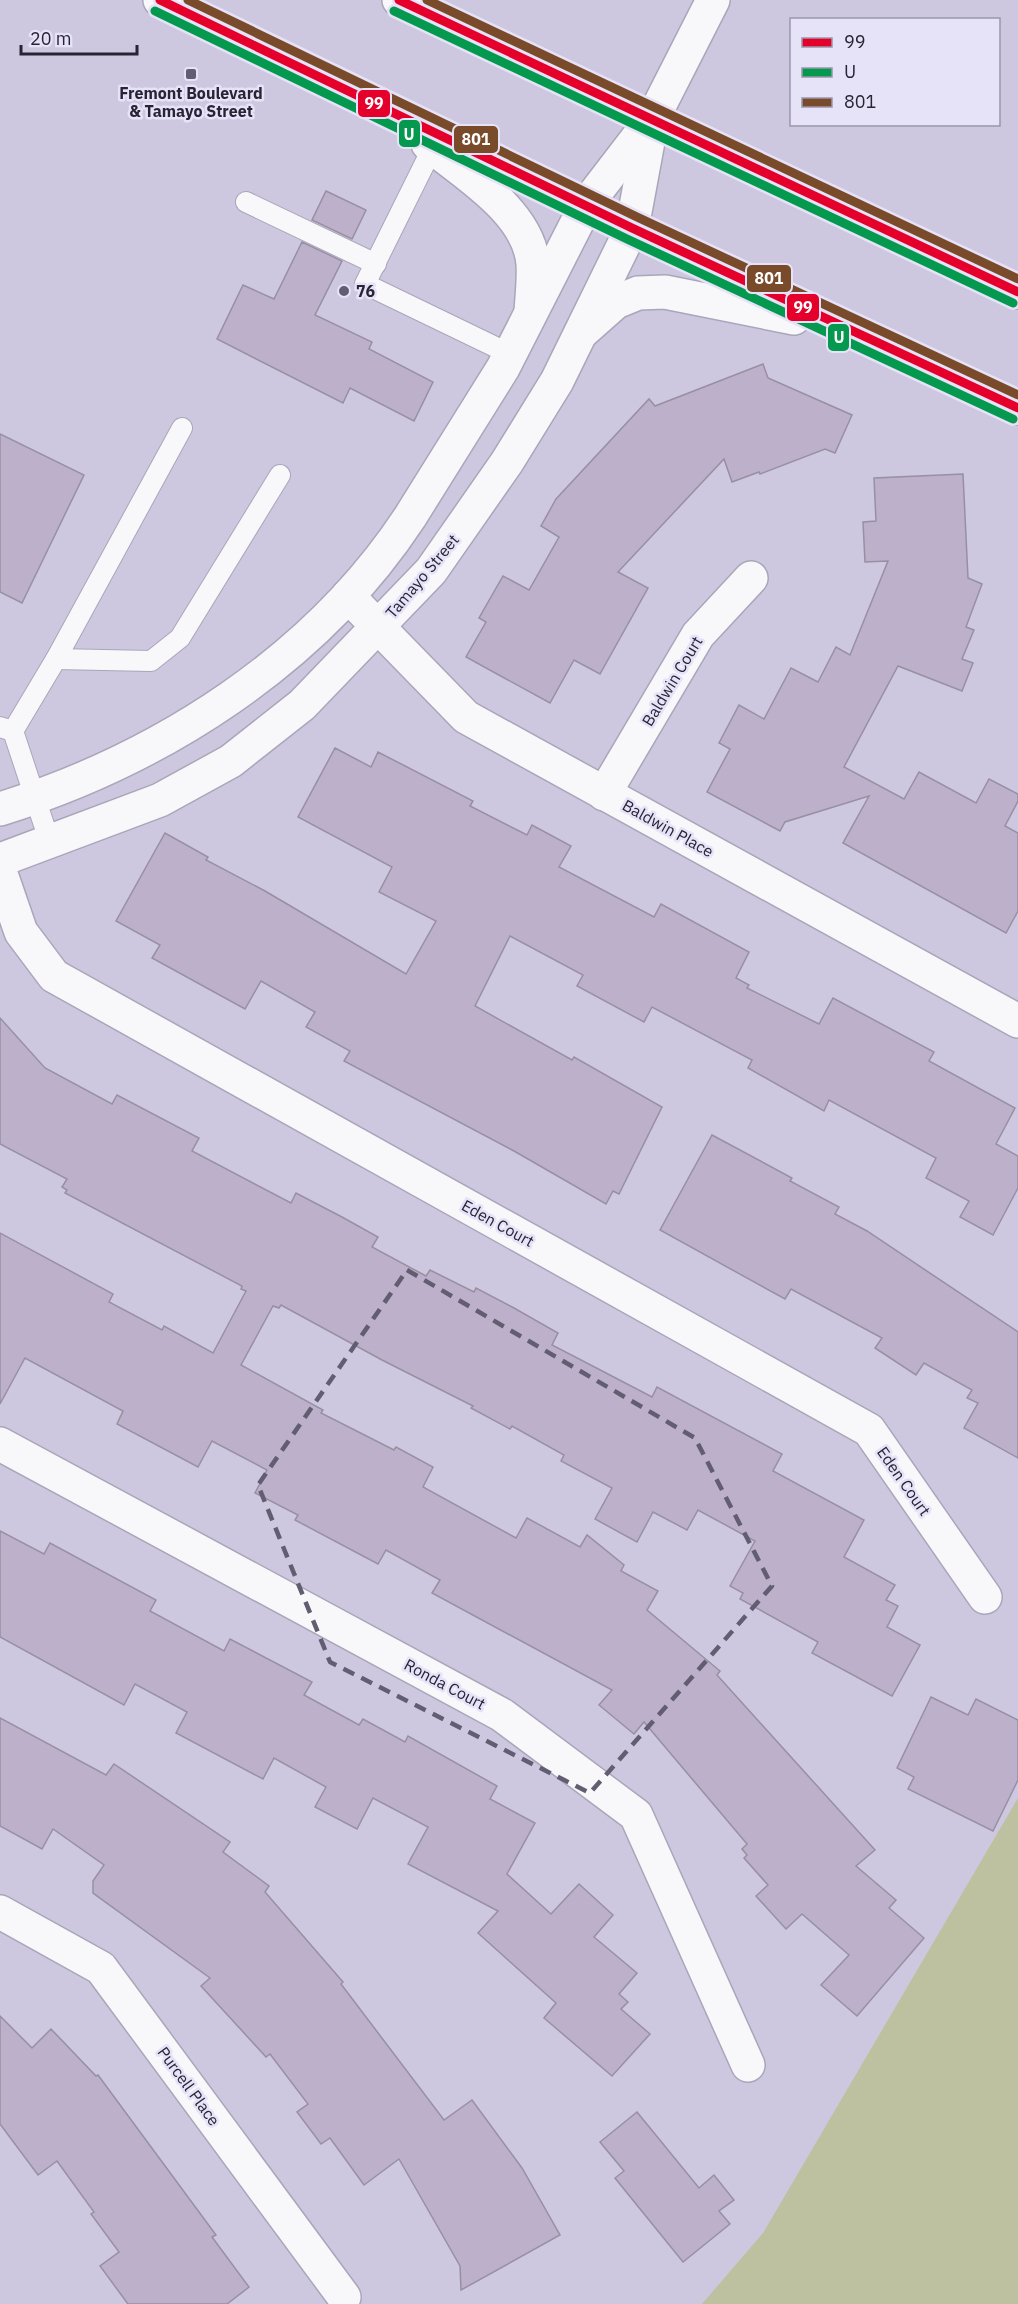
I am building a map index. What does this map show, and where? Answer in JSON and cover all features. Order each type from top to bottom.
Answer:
[{"type":"street","points":[[160,0],[632,228],[1018,408]]},
{"type":"street","points":[[399,0],[1018,292]]},
{"type":"street","name":"Tamayo Street","points":[[0,809],[35,798],[139,753],[206,715],[278,663],[348,596],[394,542],[510,354],[586,205],[652,120],[713,0]]},
{"type":"street","points":[[388,110],[507,209],[525,237],[533,263],[531,311]]},
{"type":"street","name":"Tamayo Street","points":[[0,860],[160,800],[231,761],[302,705],[431,571],[480,501],[557,381],[581,333],[632,228],[652,120]]},
{"type":"street","points":[[581,333],[616,302],[638,293],[665,292],[848,329]]},
{"type":"street","name":"Baldwin Court","points":[[604,794],[698,635],[751,578]]},
{"type":"street","name":"Baldwin Place","points":[[348,596],[466,717],[1018,1021]]},
{"type":"street","name":"Eden Court","points":[[0,871],[21,932],[54,976],[869,1430],[985,1597]]},
{"type":"street","name":"Ronda Court","points":[[0,1444],[502,1714],[636,1815],[748,2065]]},
{"type":"street","name":"Purcell Place","points":[[0,1912],[101,1968],[344,2297]]},
{"type":"lane","points":[[433,147],[365,284],[510,354]]},
{"type":"lane","points":[[246,202],[376,264]]},
{"type":"lane","points":[[50,843],[35,798],[6,729],[56,659],[182,428]]},
{"type":"lane","points":[[56,659],[151,661],[180,638],[280,475]]},
{"type":"highlighted area","points":[[407,1270],[695,1438],[772,1586],[590,1793],[330,1662],[258,1485]]},
{"type":"green space","points":[[1018,1798],[1018,2304],[702,2304],[763,2233]]},
{"type":"building","points":[[326,191],[366,210],[352,239],[312,220]]},
{"type":"building","points":[[302,242],[342,261],[315,315],[372,342],[369,349],[433,382],[414,421],[350,388],[343,403],[217,339],[243,285],[274,299]]},
{"type":"building","points":[[763,364],[768,378],[852,415],[835,453],[825,449],[760,474],[759,472],[732,482],[724,459],[618,572],[648,588],[600,674],[574,660],[550,703],[466,657],[486,622],[479,618],[503,576],[529,590],[559,537],[541,526],[556,499],[649,399],[655,406]]},
{"type":"building","points":[[0,434],[84,475],[22,603],[0,592]]},
{"type":"building","points":[[963,474],[968,578],[982,584],[966,627],[974,630],[962,659],[973,663],[962,691],[898,666],[844,767],[904,799],[919,772],[976,803],[989,779],[1018,794],[1018,801],[1005,826],[1018,833],[1018,911],[1006,933],[843,843],[869,796],[785,822],[780,831],[707,792],[730,749],[719,743],[739,705],[764,719],[791,668],[818,682],[836,647],[850,655],[888,561],[865,562],[863,522],[876,521],[874,478]]},
{"type":"building","points":[[335,748],[371,767],[378,752],[473,801],[470,806],[527,835],[532,825],[571,846],[559,867],[654,917],[661,904],[749,952],[736,978],[749,985],[747,988],[819,1024],[833,998],[934,1052],[929,1061],[1015,1108],[996,1144],[1018,1156],[1018,1188],[993,1235],[960,1217],[969,1201],[926,1178],[936,1158],[829,1100],[824,1111],[748,1068],[752,1060],[652,1007],[644,1022],[577,986],[583,975],[510,936],[475,1006],[572,1060],[574,1057],[662,1107],[619,1194],[613,1191],[606,1204],[514,1151],[344,1061],[350,1051],[306,1027],[315,1012],[261,981],[245,1009],[152,958],[160,945],[116,921],[165,833],[208,857],[206,860],[265,891],[406,974],[436,921],[379,892],[392,867],[298,817]]},
{"type":"building","points":[[0,1018],[45,1068],[112,1104],[117,1095],[199,1138],[192,1151],[291,1203],[296,1193],[342,1217],[378,1237],[372,1247],[426,1276],[430,1270],[474,1292],[476,1288],[514,1308],[558,1333],[552,1345],[652,1397],[657,1387],[782,1454],[773,1471],[864,1520],[844,1557],[895,1585],[886,1600],[898,1606],[887,1627],[920,1645],[892,1696],[812,1653],[818,1642],[740,1599],[743,1593],[730,1586],[755,1541],[698,1510],[687,1530],[653,1512],[637,1542],[595,1519],[612,1488],[561,1461],[564,1455],[512,1426],[510,1429],[471,1408],[473,1406],[281,1305],[279,1308],[273,1306],[241,1365],[323,1410],[321,1413],[394,1450],[396,1447],[433,1467],[423,1487],[516,1538],[527,1518],[580,1547],[587,1535],[624,1565],[621,1571],[658,1591],[647,1610],[720,1671],[717,1675],[875,1850],[856,1866],[896,1900],[889,1908],[924,1938],[857,2016],[821,1985],[849,1955],[802,1914],[786,1929],[756,1896],[768,1885],[744,1858],[747,1855],[742,1849],[747,1844],[644,1722],[634,1734],[599,1705],[612,1690],[432,1593],[440,1580],[386,1550],[378,1564],[295,1520],[298,1515],[255,1493],[267,1470],[212,1441],[198,1467],[117,1424],[123,1411],[25,1358],[0,1404],[0,1233],[113,1294],[109,1302],[162,1330],[164,1326],[213,1353],[246,1291],[241,1289],[242,1286],[65,1193],[67,1190],[62,1187],[67,1179],[0,1144]]},
{"type":"building","points":[[712,1135],[792,1178],[790,1181],[839,1207],[835,1214],[867,1231],[1018,1332],[1018,1458],[964,1428],[978,1403],[967,1398],[972,1390],[924,1363],[916,1375],[875,1348],[882,1338],[791,1289],[785,1299],[660,1230]]},
{"type":"building","points":[[0,1531],[44,1554],[50,1543],[156,1600],[150,1611],[224,1651],[230,1639],[312,1682],[304,1695],[359,1725],[363,1719],[405,1742],[408,1736],[497,1786],[490,1799],[535,1823],[507,1874],[551,1914],[579,1884],[613,1915],[594,1937],[637,1973],[619,1994],[628,2002],[621,2009],[650,2034],[612,2076],[544,2018],[556,2003],[478,1933],[498,1911],[408,1864],[428,1827],[373,1798],[357,1829],[315,1807],[326,1787],[274,1758],[263,1779],[176,1733],[187,1712],[135,1684],[124,1705],[0,1637]]},
{"type":"building","points":[[931,1697],[968,1715],[976,1699],[1018,1720],[1018,1780],[993,1831],[908,1789],[914,1777],[897,1768]]},
{"type":"building","points":[[0,1718],[106,1775],[114,1764],[230,1842],[223,1852],[269,1886],[265,1892],[343,1982],[341,1984],[444,2120],[472,2100],[522,2168],[560,2235],[461,2290],[460,2266],[399,2159],[364,2185],[330,2138],[321,2144],[297,2112],[308,2104],[270,2054],[266,2057],[201,1986],[210,1978],[93,1893],[93,1881],[104,1865],[53,1829],[42,1849],[0,1826]]},
{"type":"building","points":[[0,2016],[32,2048],[51,2029],[96,2076],[98,2075],[216,2235],[212,2237],[249,2287],[227,2304],[128,2304],[100,2266],[119,2252],[91,2214],[94,2212],[57,2161],[38,2175],[0,2124]]},
{"type":"building","points":[[637,2112],[699,2188],[714,2175],[734,2200],[719,2211],[730,2224],[683,2262],[615,2178],[624,2171],[600,2142]]},
{"type":"transit line","name":"99","points":[[160,0],[632,228],[1018,408]]},
{"type":"transit line","name":"801","points":[[188,0],[637,217],[1018,395]]},
{"type":"transit line","name":"99","points":[[399,0],[1018,292]]},
{"type":"transit line","name":"801","points":[[427,0],[1018,279]]},
{"type":"transit line","name":"U","points":[[155,11],[627,239],[1013,419]]},
{"type":"transit line","name":"U","points":[[394,11],[1013,303]]},
{"type":"place","name":"Fremont Boulevard & Tamayo Street","points":[[191,74]]},
{"type":"place","name":"76","points":[[344,291]]}]
